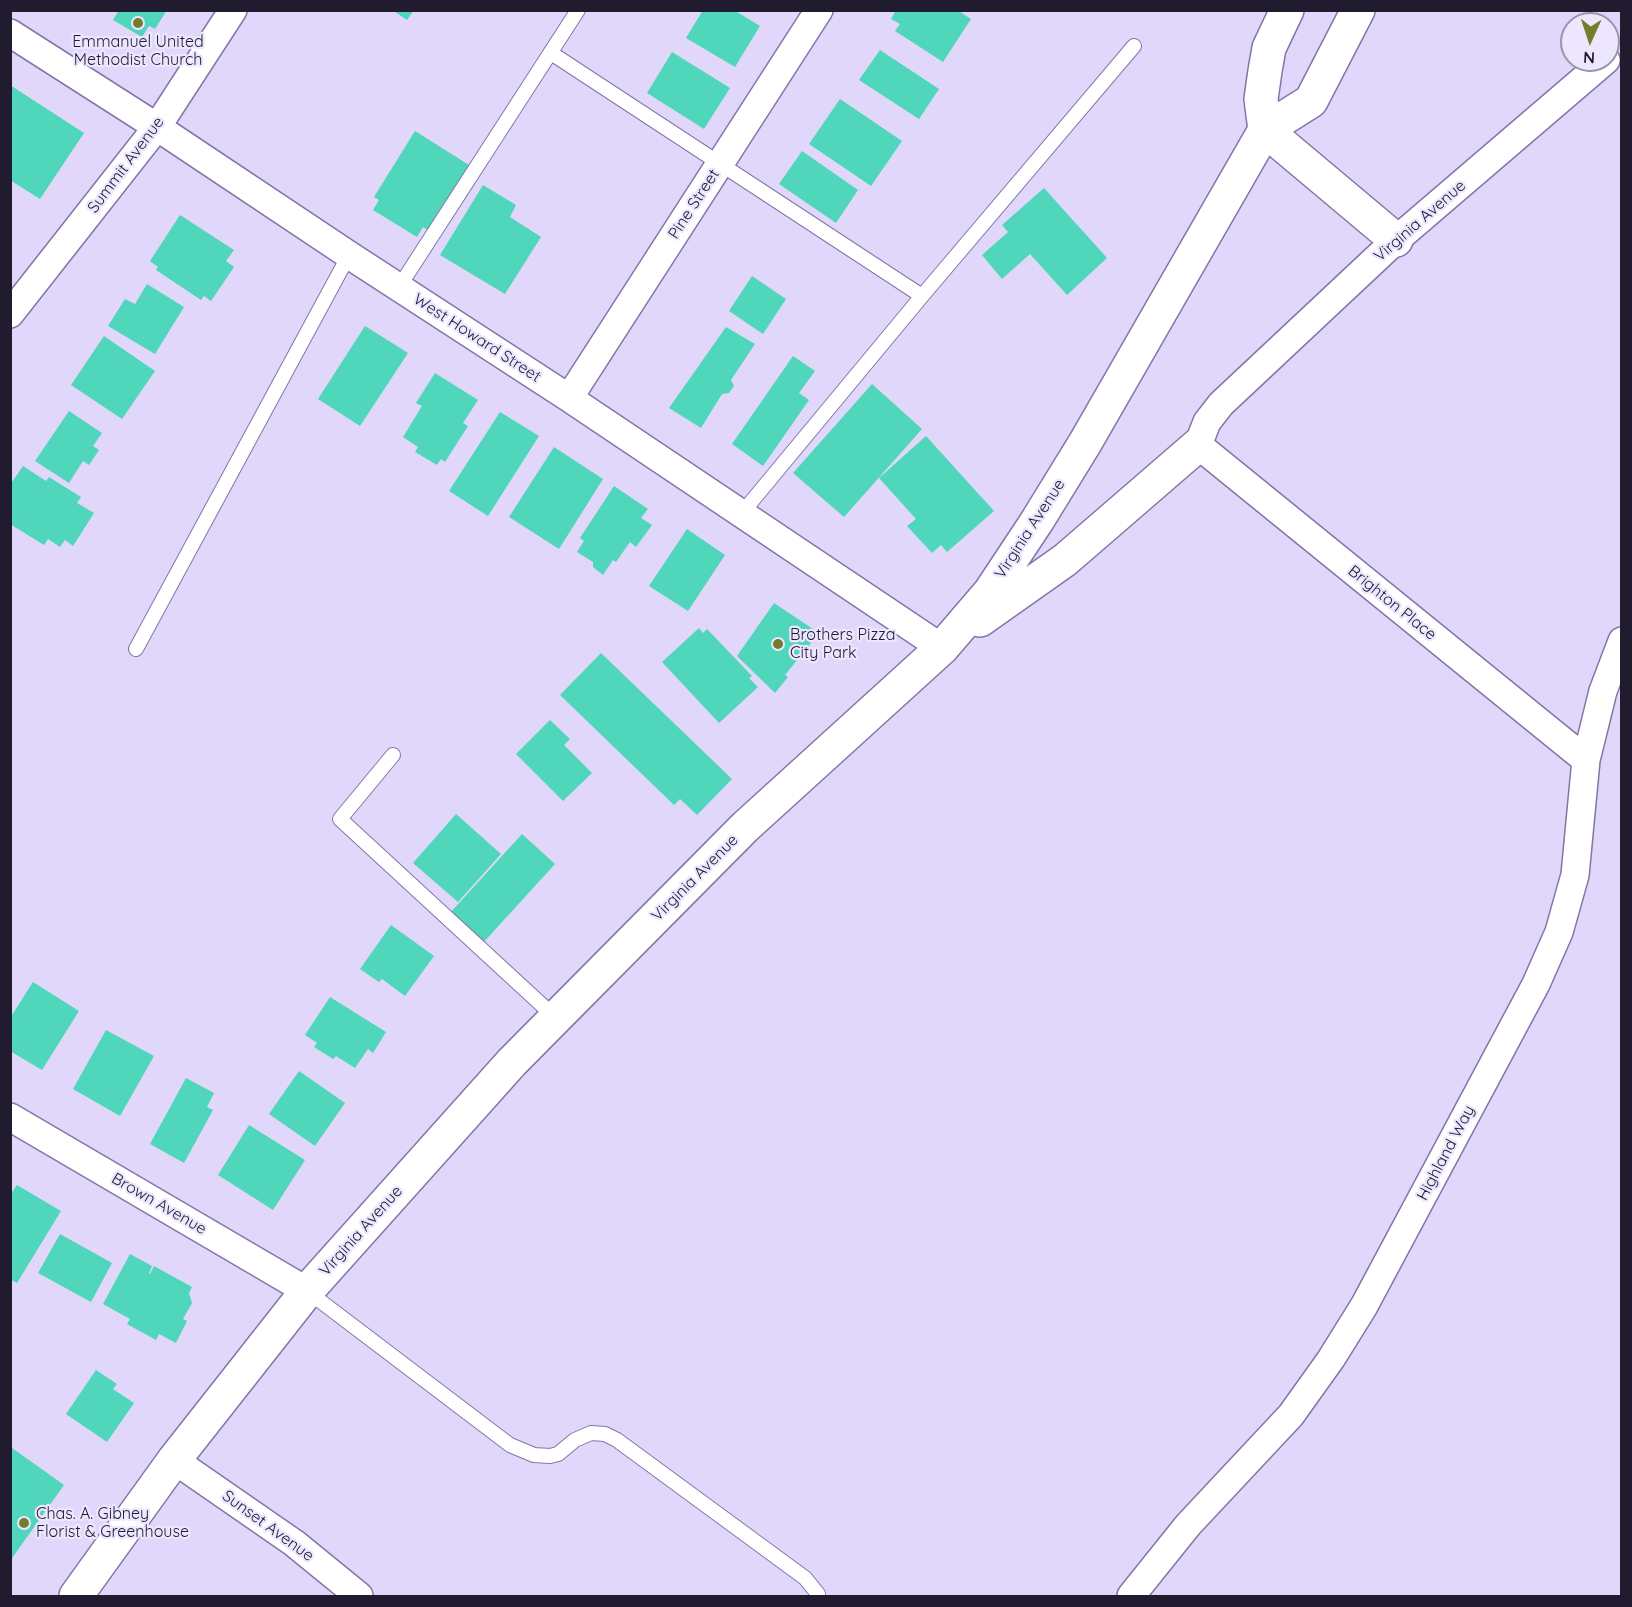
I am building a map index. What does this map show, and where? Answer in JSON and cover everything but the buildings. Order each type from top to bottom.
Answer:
[{"type":"main road","points":[[1287,10],[1269,48],[1261,99],[1265,130],[1396,240]]},
{"type":"main road","name":"Virginia Avenue","points":[[76,1596],[174,1460],[307,1291],[512,1062],[745,827],[942,648],[990,592],[1084,443],[1265,130],[1311,101],[1358,10]]},
{"type":"main road","points":[[942,648],[1065,560],[1197,445]]},
{"type":"street","name":"Summit Avenue","points":[[10,314],[157,127],[232,10]]},
{"type":"street","name":"Pine Street","points":[[568,398],[819,10]]},
{"type":"street","name":"West Howard Street","points":[[10,33],[157,127],[568,398],[942,648]]},
{"type":"street","name":"Virginia Avenue","points":[[1197,445],[1207,422],[1221,404],[1396,240],[1592,72]]},
{"type":"street","name":"Brighton Place","points":[[1197,445],[1586,760]]},
{"type":"street","name":"Highland Way","points":[[1131,1596],[1188,1525],[1291,1415],[1331,1359],[1364,1306],[1536,984],[1559,932],[1575,875],[1586,760],[1603,691],[1622,641]]},
{"type":"street","name":"Brown Avenue","points":[[10,1117],[307,1291]]},
{"type":"street","name":"Sunset Avenue","points":[[174,1460],[294,1543],[359,1596]]},
{"type":"lane","points":[[399,287],[578,10]]},
{"type":"lane","points":[[742,513],[1134,46]]},
{"type":"lane","points":[[550,53],[922,296]]},
{"type":"lane","points":[[136,649],[349,255]]},
{"type":"lane","points":[[393,755],[340,819],[556,1018]]},
{"type":"lane","points":[[307,1291],[510,1445],[534,1455],[550,1456],[558,1454],[575,1440],[591,1433],[605,1434],[617,1440],[806,1578],[818,1596]]},
{"type":"place","name":"Emmanuel United Methodist Church","points":[[138,23]]},
{"type":"place","name":"Brothers Pizza City Park","points":[[778,644]]},
{"type":"place","name":"Chas. A. Gibney Florist & Greenhouse","points":[[24,1523]]}]
